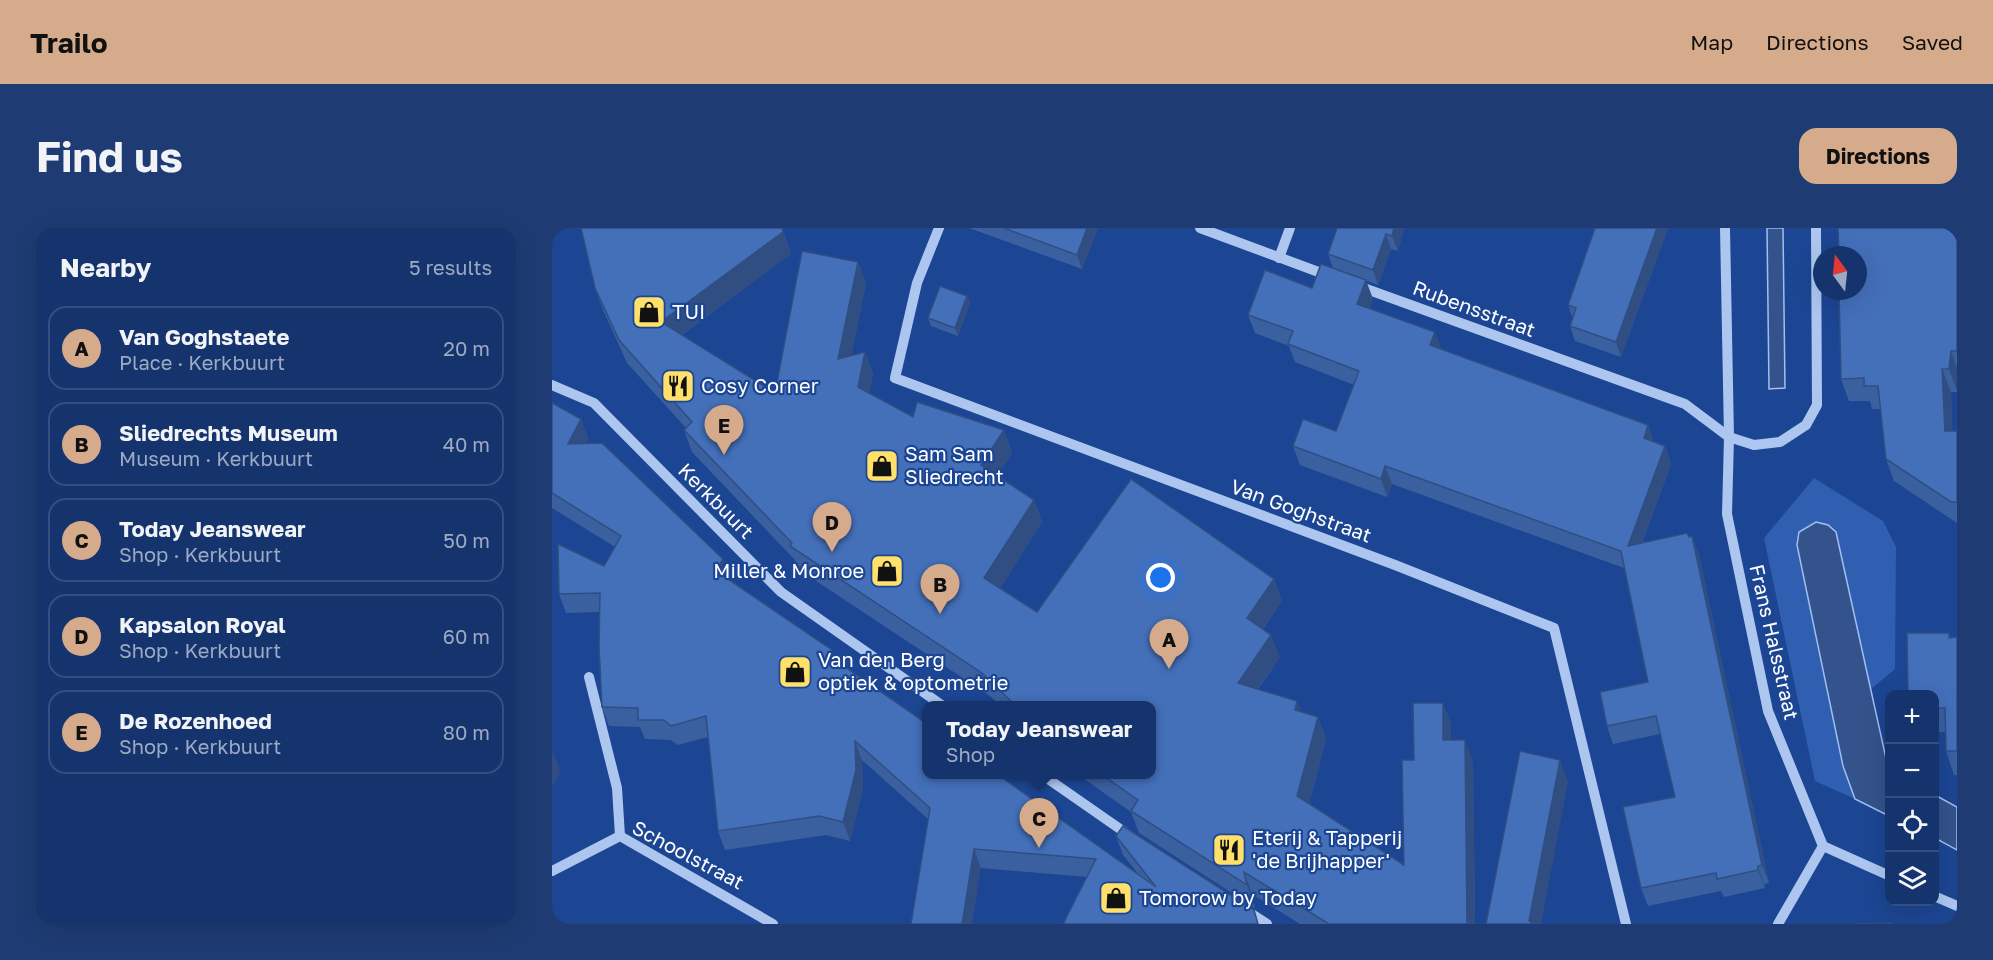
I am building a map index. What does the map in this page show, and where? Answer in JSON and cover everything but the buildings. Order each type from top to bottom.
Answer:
[{"type":"street","name":"Van Goghstraat","points":[[939,228],[917,283],[895,378],[1395,565],[1554,628],[1626,924]]},
{"type":"street","name":"Rubensstraat","points":[[1200,228],[1685,404],[1729,437]]},
{"type":"street","points":[[1279,258],[1290,228]]},
{"type":"street","name":"Frans Halsstraat","points":[[1725,228],[1729,437],[1727,514],[1768,711],[1823,846]]},
{"type":"street","points":[[1729,437],[1754,445],[1780,442],[1806,425],[1817,405],[1816,228]]},
{"type":"street","name":"Kerkbuurt","points":[[552,385],[594,403],[781,592],[937,701]]},
{"type":"street","points":[[589,677],[617,788],[620,836]]},
{"type":"street","points":[[1048,779],[1148,847]]},
{"type":"street","name":"Schoolstraat","points":[[552,871],[620,836],[773,924]]},
{"type":"street","points":[[1778,924],[1823,846],[1885,874]]},
{"type":"street","points":[[1939,898],[1957,906]]},
{"type":"street","points":[[1237,905],[1266,924]]},
{"type":"shaded area","points":[[1767,228],[1783,228],[1785,388],[1769,389]]},
{"type":"shaded area","points":[[1814,478],[1883,521],[1896,547],[1895,669],[1870,690],[1836,532],[1799,533],[1797,545],[1843,766],[1855,799],[1815,781],[1764,538]]},
{"type":"shaded area","points":[[1816,522],[1828,525],[1836,532],[1885,754],[1885,814],[1855,799],[1843,766],[1797,545],[1799,532]]},
{"type":"shaded area","points":[[1939,797],[1957,807],[1957,850],[1939,840]]},
{"type":"place","name":"TUI","points":[[649,312]]},
{"type":"place","name":"Cosy Corner","points":[[678,386]]},
{"type":"place","name":"De Rozenhoed","points":[[724,455]]},
{"type":"place","name":"Sam Sam Sliedrecht","points":[[882,466]]},
{"type":"place","name":"Kapsalon Royal","points":[[832,552]]},
{"type":"place","name":"Miller & Monroe","points":[[887,571]]},
{"type":"place","name":"Sliedrechts Museum","points":[[940,614]]},
{"type":"place","name":"Van Goghstaete","points":[[1169,669]]},
{"type":"place","name":"Van den Berg optiek & optometrie","points":[[795,672]]},
{"type":"place","name":"Today Jeanswear","points":[[1039,848]]},
{"type":"place","name":"Eterij & Tapperij 'de Brijhapper'","points":[[1229,850]]},
{"type":"place","name":"Tomorow by Today","points":[[1116,898]]}]
